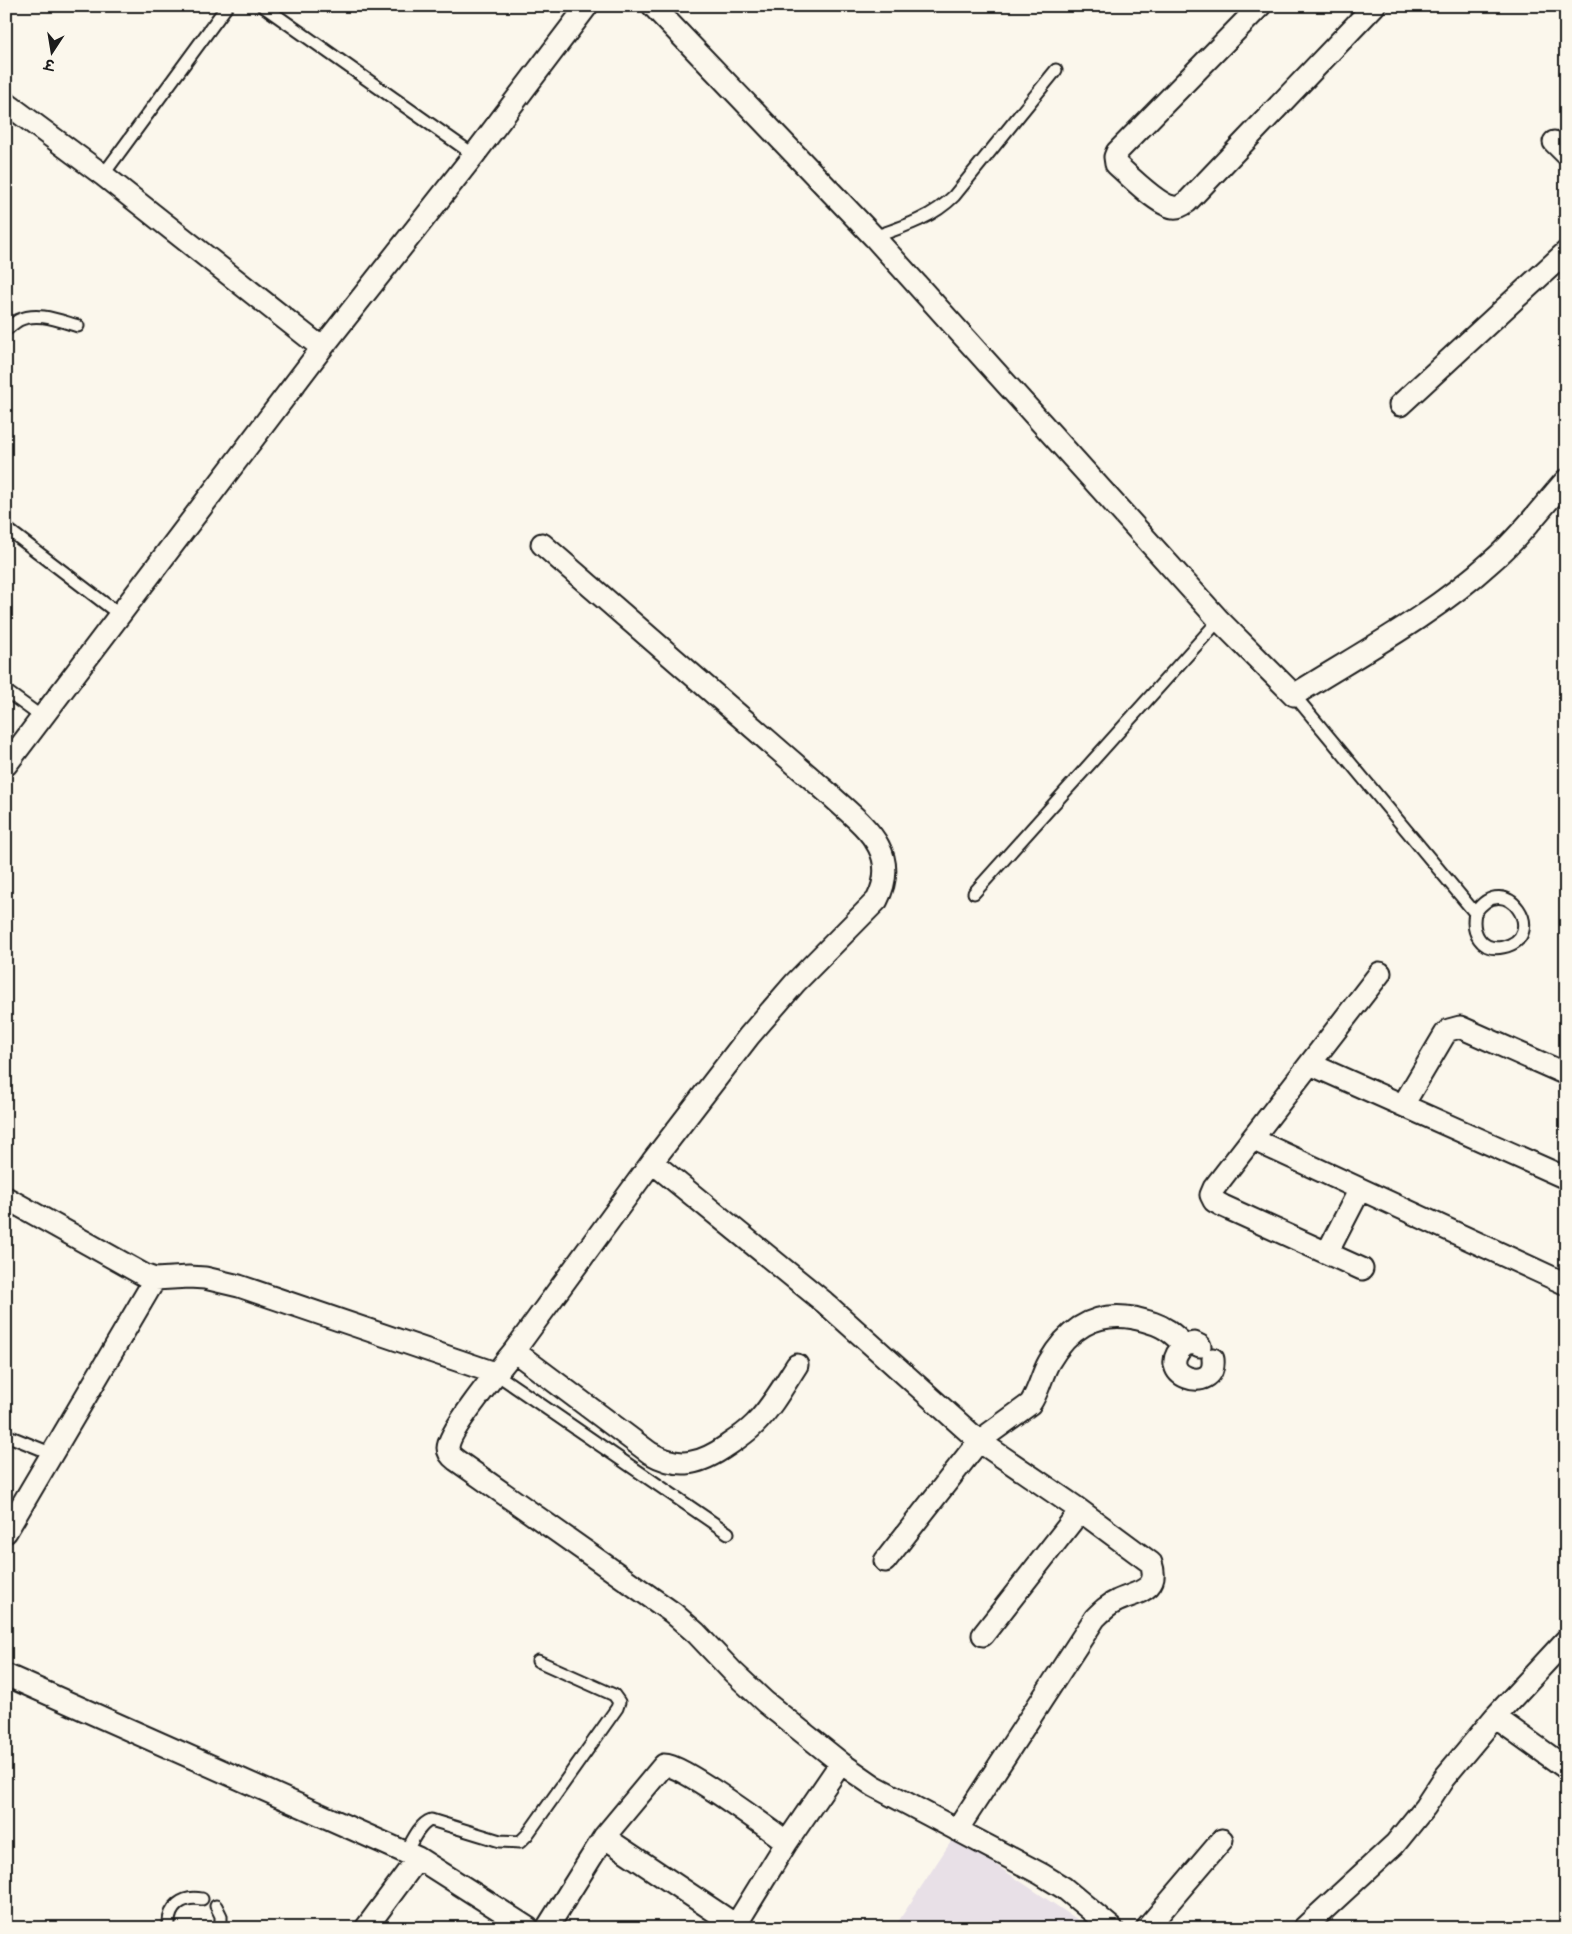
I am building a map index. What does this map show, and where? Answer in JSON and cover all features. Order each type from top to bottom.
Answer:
[{"type":"street","points":[[6,765],[322,348],[474,155],[587,6]]},
{"type":"street","points":[[653,6],[874,237],[1220,620],[1294,695],[1417,619],[1492,562],[1515,539],[1566,480]]},
{"type":"street","points":[[1260,6],[1117,152],[1115,157],[1116,164],[1166,205],[1178,207],[1187,202],[1374,6]]},
{"type":"street","points":[[6,103],[103,175],[322,348]]},
{"type":"street","points":[[1400,404],[1566,252]]},
{"type":"street","points":[[542,544],[834,799],[876,840],[884,855],[886,864],[882,889],[877,900],[771,1008],[652,1162],[514,1351],[495,1373],[453,1434],[448,1446],[451,1456],[673,1613],[696,1633],[765,1702],[841,1763],[874,1786],[1042,1874],[1064,1888],[1112,1928]]},
{"type":"street","points":[[1362,1269],[1223,1206],[1212,1199],[1211,1195],[1214,1188],[1380,973]]},
{"type":"street","points":[[1403,1105],[1445,1034],[1454,1028],[1460,1027],[1566,1074]]},
{"type":"street","points":[[1310,1064],[1566,1178]]},
{"type":"street","points":[[1252,1139],[1566,1284]]},
{"type":"street","points":[[652,1162],[824,1302],[979,1441],[1080,1510],[1151,1563],[1154,1572],[1149,1588],[1110,1605],[1095,1618],[957,1830]]},
{"type":"street","points":[[1327,1253],[1360,1189]]},
{"type":"street","points":[[6,1198],[144,1275],[156,1279],[205,1278],[239,1286],[495,1373]]},
{"type":"street","points":[[6,1532],[156,1279]]},
{"type":"street","points":[[885,1561],[979,1441],[1030,1404],[1048,1363],[1069,1337],[1084,1325],[1101,1317],[1111,1316],[1151,1321],[1199,1350]]},
{"type":"street","points":[[514,1351],[650,1453],[670,1462],[681,1463],[701,1461],[717,1452],[754,1425],[772,1403],[797,1365]]},
{"type":"street","points":[[983,1635],[1080,1510]]},
{"type":"street","points":[[1304,1928],[1395,1844],[1425,1807],[1444,1778],[1495,1717],[1566,1640]]},
{"type":"street","points":[[6,1675],[412,1855],[528,1928]]},
{"type":"street","points":[[1495,1717],[1566,1768]]},
{"type":"street","points":[[604,1838],[736,1927],[787,1842],[841,1763]]},
{"type":"street","points":[[547,1928],[604,1838],[661,1766],[667,1764],[674,1767],[722,1796],[787,1842]]},
{"type":"street","points":[[1147,1928],[1222,1840]]},
{"type":"street","points":[[366,1928],[412,1855]]},
{"type":"lane","points":[[103,175],[227,6]]},
{"type":"lane","points":[[263,6],[474,155]]},
{"type":"lane","points":[[874,237],[912,224],[945,205],[1056,70]]},
{"type":"lane","points":[[6,330],[19,320],[35,316],[78,326]]},
{"type":"lane","points":[[6,528],[120,615]]},
{"type":"lane","points":[[974,893],[1220,620]]},
{"type":"lane","points":[[6,691],[43,718]]},
{"type":"lane","points":[[1294,695],[1475,913]]},
{"type":"lane","points":[[1489,899],[1509,899],[1517,905],[1522,913],[1524,923],[1522,933],[1517,941],[1508,946],[1499,948],[1489,946],[1481,941],[1475,932],[1473,923],[1475,913],[1489,899]]},
{"type":"lane","points":[[495,1373],[728,1533]]},
{"type":"lane","points":[[6,1435],[53,1454]]},
{"type":"lane","points":[[412,1855],[422,1826],[431,1820],[500,1841],[520,1842],[527,1835],[617,1708],[618,1702],[614,1695],[538,1661]]},
{"type":"lane","points":[[169,1928],[168,1921],[171,1911],[178,1903],[187,1898],[202,1899]]},
{"type":"lane","points":[[216,1906],[221,1916],[222,1928]]},
{"type":"shaded area","points":[[954,1837],[1090,1928],[901,1928],[896,1925]]}]
